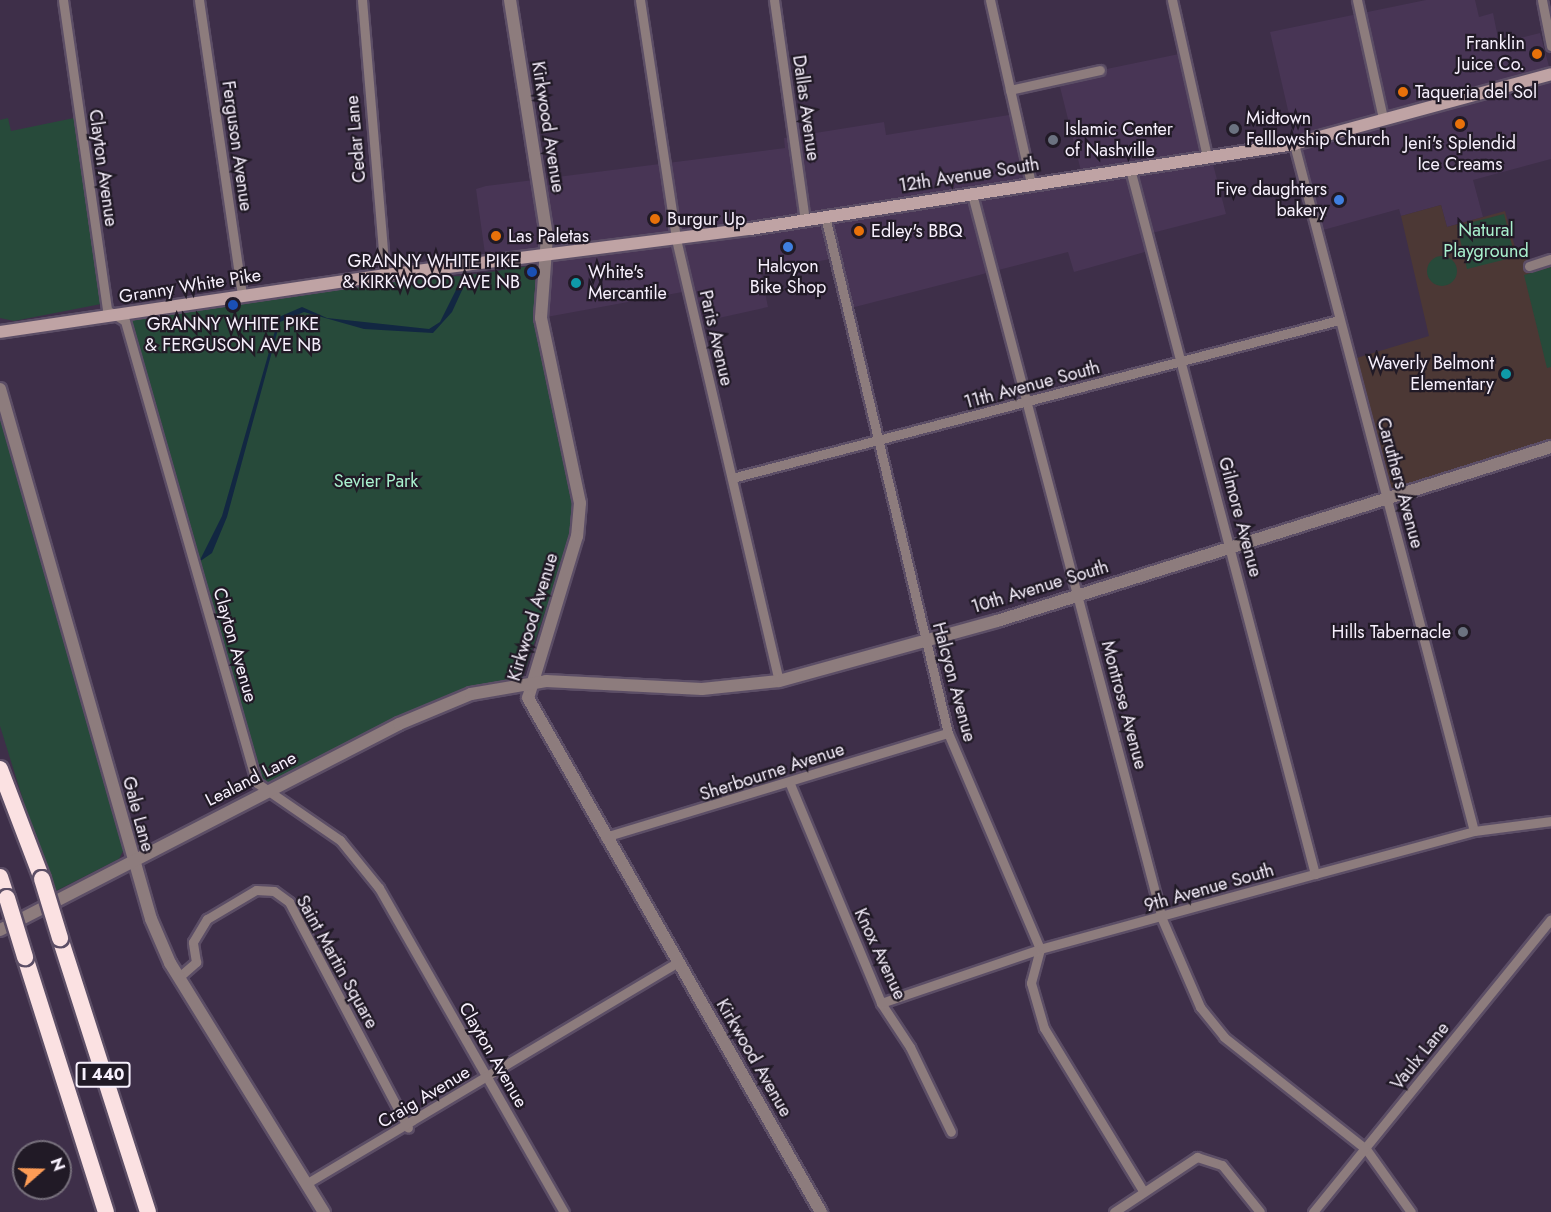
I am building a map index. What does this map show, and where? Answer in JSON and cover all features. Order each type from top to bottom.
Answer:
[{"type":"highway","name":"I 440","points":[[0,769],[42,879],[148,1212]]},
{"type":"highway","name":"I 440","points":[[0,877],[106,1212]]},
{"type":"main road","name":"12th Avenue South","points":[[385,275],[546,257],[676,239],[1294,144],[1551,74]]},
{"type":"main road","name":"Granny White Pike","points":[[0,332],[385,275]]},
{"type":"street","name":"Clayton Avenue","points":[[63,0],[107,310],[125,321],[264,792],[320,825],[356,856],[564,1212]]},
{"type":"street","name":"Ferguson Avenue","points":[[199,0],[242,296]]},
{"type":"street","name":"Cedar Lane","points":[[362,0],[385,275]]},
{"type":"street","name":"Kirkwood Avenue","points":[[510,0],[546,257],[541,318],[580,503],[572,554],[528,684],[532,709],[821,1212]]},
{"type":"street","name":"Paris Avenue","points":[[640,0],[676,239],[779,681]]},
{"type":"street","name":"Dallas Avenue","points":[[774,0],[805,220]]},
{"type":"street","points":[[990,0],[1031,183]]},
{"type":"street","points":[[1172,0],[1206,157]]},
{"type":"street","points":[[1357,0],[1383,118]]},
{"type":"street","points":[[1542,0],[1551,46]]},
{"type":"street","points":[[1010,90],[1100,70]]},
{"type":"street","name":"Caruthers Avenue","points":[[1294,144],[1474,831]]},
{"type":"street","name":"Gilmore Avenue","points":[[1130,169],[1315,874]]},
{"type":"street","name":"Montrose Avenue","points":[[972,194],[1162,919],[1200,1007],[1224,1037],[1366,1149],[1411,1212]]},
{"type":"street","name":"Halcyon Avenue","points":[[825,216],[948,734],[1040,949]]},
{"type":"street","points":[[1529,266],[1551,259]]},
{"type":"street","name":"11th Avenue South","points":[[732,478],[1339,320]]},
{"type":"street","name":"Gale Lane","points":[[0,389],[150,919],[179,977],[309,1182],[324,1212]]},
{"type":"street","name":"10th Avenue South","points":[[528,684],[702,689],[779,681],[1078,594],[1387,495],[1551,447]]},
{"type":"street","name":"Lealand Lane","points":[[0,930],[264,792],[444,704],[528,684]]},
{"type":"street","name":"Sherbourne Avenue","points":[[605,837],[790,784],[948,734]]},
{"type":"street","name":"Knox Avenue","points":[[790,784],[881,1003],[910,1047],[951,1132]]},
{"type":"street","name":"9th Avenue South","points":[[881,1003],[1040,949],[1162,919],[1315,874],[1474,831],[1551,821]]},
{"type":"street","name":"Saint Martin Square","points":[[179,977],[196,962],[193,942],[200,925],[264,887],[290,902],[408,1128]]},
{"type":"street","name":"Vaulx Lane","points":[[1312,1212],[1366,1149],[1551,919]]},
{"type":"street","points":[[1040,949],[1031,983],[1044,1028],[1143,1191]]},
{"type":"street","name":"Craig Avenue","points":[[309,1182],[408,1128],[678,962]]},
{"type":"street","points":[[1114,1212],[1192,1158],[1206,1158],[1229,1172],[1260,1212]]},
{"type":"shaded area","points":[[1426,0],[1475,0],[1479,17],[1493,13],[1499,43],[1540,33],[1551,74],[1551,159],[1473,180],[1483,217],[1447,227],[1441,205],[1401,216],[1399,209],[1316,232],[1270,32]]},
{"type":"shaded area","points":[[1184,53],[1226,214],[1148,234],[1152,250],[1074,272],[1068,252],[847,309],[835,258],[761,273],[768,307],[696,323],[688,291],[541,318],[546,257],[486,261],[476,189],[785,148],[784,138],[884,122],[886,135],[1015,114],[1031,183],[1082,175],[1058,79]]},
{"type":"shaded area","points":[[1441,205],[1447,227],[1505,211],[1518,258],[1526,256],[1529,265],[1551,259],[1551,447],[1387,495],[1350,360],[1429,336],[1401,216]]},
{"type":"green space","points":[[8,118],[11,131],[74,118],[101,304],[14,321],[0,318],[0,120]]},
{"type":"green space","name":"Natural Playground","points":[[1504,214],[1515,257],[1467,269],[1457,226]]},
{"type":"green space","points":[[1442,256],[1453,260],[1457,271],[1453,282],[1442,286],[1431,282],[1427,271],[1431,260]]},
{"type":"green space","name":"Sevier Park","points":[[536,265],[534,309],[575,487],[574,528],[522,679],[446,698],[262,790],[129,320],[400,278],[463,276]]},
{"type":"green space","points":[[1551,267],[1551,367],[1547,368],[1524,275]]},
{"type":"green space","points":[[0,417],[124,849],[119,859],[52,893],[0,726]]},
{"type":"water","points":[[469,275],[452,312],[433,333],[364,329],[304,312],[280,322],[227,517],[212,553],[199,562],[222,516],[279,317],[302,307],[327,318],[429,329],[440,322],[463,276]]},
{"type":"place","name":"Franklin Juice Co.","points":[[1537,54]]},
{"type":"place","name":"Taqueria del Sol","points":[[1403,92]]},
{"type":"place","name":"Jeni's Splendid Ice Creams","points":[[1460,124]]},
{"type":"place","name":"Midtown Felllowship Church","points":[[1234,129]]},
{"type":"place","name":"Islamic Center of Nashville","points":[[1053,140]]},
{"type":"place","name":"Five daughters bakery","points":[[1339,200]]},
{"type":"place","name":"Burgur Up","points":[[655,219]]},
{"type":"place","name":"Edley's BBQ","points":[[859,231]]},
{"type":"place","name":"Las Paletas","points":[[496,236]]},
{"type":"place","name":"Halcyon Bike Shop","points":[[788,247]]},
{"type":"place","name":"GRANNY WHITE PIKE & KIRKWOOD AVE NB","points":[[532,272]]},
{"type":"place","name":"White's Mercantile","points":[[576,283]]},
{"type":"place","name":"GRANNY WHITE PIKE & FERGUSON AVE NB","points":[[233,305]]},
{"type":"place","name":"Waverly Belmont Elementary","points":[[1506,374]]},
{"type":"place","name":"Hills Tabernacle","points":[[1463,632]]}]
